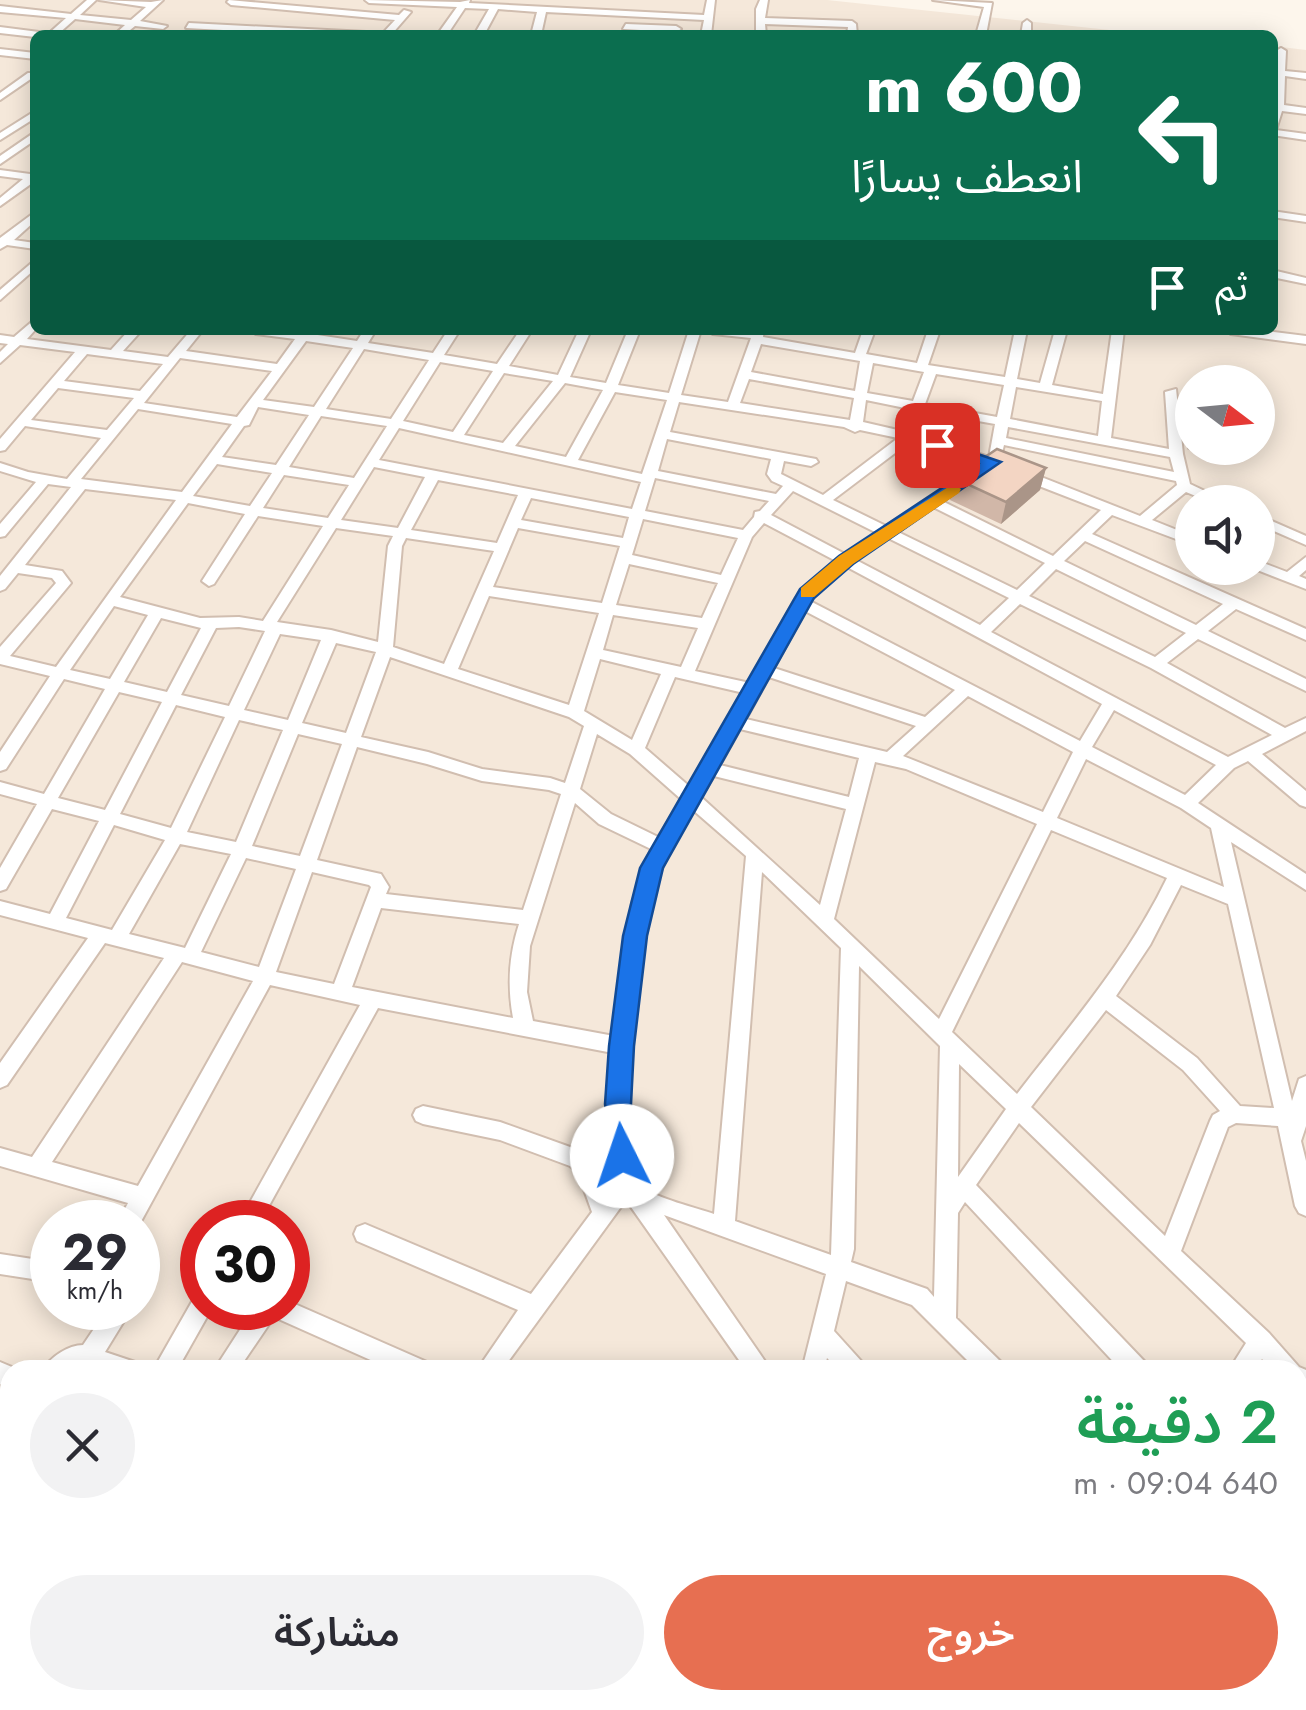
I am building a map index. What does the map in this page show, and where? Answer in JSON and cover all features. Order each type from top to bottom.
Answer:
[{"type":"street","points":[[57,30],[92,0]]},
{"type":"street","points":[[104,0],[156,3]]},
{"type":"street","points":[[304,30],[330,0]]},
{"type":"street","points":[[369,0],[629,14],[707,28]]},
{"type":"street","points":[[625,30],[633,0]]},
{"type":"street","points":[[707,28],[711,0]]},
{"type":"street","points":[[761,30],[764,0]]},
{"type":"street","points":[[937,0],[989,4],[982,30]]},
{"type":"street","points":[[391,30],[415,1]]},
{"type":"street","points":[[231,2],[276,3],[402,18]]},
{"type":"street","points":[[126,30],[156,3]]},
{"type":"street","points":[[445,30],[464,3]]},
{"type":"street","points":[[481,30],[494,8]]},
{"type":"street","points":[[0,9],[163,26]]},
{"type":"street","points":[[538,30],[542,10]]},
{"type":"street","points":[[488,18],[540,22]]},
{"type":"street","points":[[762,21],[851,24],[852,30]]},
{"type":"street","points":[[1026,30],[1027,23]]},
{"type":"street","points":[[189,26],[213,30]]},
{"type":"street","points":[[652,30],[707,28]]},
{"type":"street","points":[[0,30],[30,34]]},
{"type":"street","points":[[1282,51],[1278,107],[1306,111]]},
{"type":"street","points":[[2,54],[30,53]]},
{"type":"street","points":[[1282,73],[1306,76]]},
{"type":"street","points":[[0,80],[30,75]]},
{"type":"street","points":[[0,96],[30,77]]},
{"type":"street","points":[[0,138],[30,118]]},
{"type":"street","points":[[0,119],[30,124]]},
{"type":"street","points":[[1278,131],[1306,136]]},
{"type":"street","points":[[0,161],[30,139]]},
{"type":"street","points":[[0,174],[30,177]]},
{"type":"street","points":[[0,203],[30,180]]},
{"type":"street","points":[[1278,215],[1306,218]]},
{"type":"street","points":[[2,243],[30,219]]},
{"type":"street","points":[[2,243],[30,246]]},
{"type":"street","points":[[0,296],[30,268]]},
{"type":"street","points":[[1278,275],[1306,281]]},
{"type":"street","points":[[0,359],[30,328]]},
{"type":"street","points":[[68,346],[79,335]]},
{"type":"street","points":[[115,353],[131,335]]},
{"type":"street","points":[[0,586],[17,568],[111,434],[194,335]]},
{"type":"street","points":[[0,765],[58,676],[305,335]]},
{"type":"street","points":[[316,335],[906,438],[992,462],[1175,535]]},
{"type":"street","points":[[210,581],[366,335]]},
{"type":"street","points":[[0,1080],[109,936],[176,836],[271,626],[368,462],[451,335]]},
{"type":"street","points":[[456,437],[523,335]]},
{"type":"street","points":[[506,448],[562,378],[583,335]]},
{"type":"street","points":[[570,462],[611,387],[632,335]]},
{"type":"street","points":[[575,713],[693,335]]},
{"type":"street","points":[[732,407],[758,335],[803,348],[1106,398]]},
{"type":"street","points":[[803,348],[807,335]]},
{"type":"street","points":[[856,428],[868,335]]},
{"type":"street","points":[[826,499],[906,438],[933,335]]},
{"type":"street","points":[[753,1360],[631,1188],[618,1131],[621,1046],[641,903],[661,846],[737,723],[800,602],[846,560],[992,462],[1002,441],[1009,384],[1021,335]]},
{"type":"street","points":[[1045,389],[1061,335]]},
{"type":"street","points":[[1104,439],[1106,398],[1117,335]]},
{"type":"street","points":[[1275,335],[1306,340]]},
{"type":"street","points":[[0,339],[281,368]]},
{"type":"street","points":[[0,446],[85,349]]},
{"type":"street","points":[[744,374],[1175,454]]},
{"type":"street","points":[[54,384],[244,422]]},
{"type":"street","points":[[1172,392],[1175,445]]},
{"type":"street","points":[[257,403],[393,423],[570,462],[777,498]]},
{"type":"street","points":[[21,422],[111,434]]},
{"type":"street","points":[[660,434],[812,462]]},
{"type":"street","points":[[1002,441],[1188,485]]},
{"type":"street","points":[[778,456],[774,474],[792,484],[1156,664],[1284,734]]},
{"type":"street","points":[[216,460],[356,482]]},
{"type":"street","points":[[368,462],[746,535]]},
{"type":"street","points":[[1178,465],[1182,482]]},
{"type":"street","points":[[0,467],[46,478],[189,497],[254,512],[501,548]]},
{"type":"street","points":[[141,1200],[265,977],[384,650],[394,550],[434,474]]},
{"type":"street","points":[[0,533],[46,478]]},
{"type":"street","points":[[1141,522],[1182,482]]},
{"type":"street","points":[[636,750],[706,624],[746,535],[792,484]]},
{"type":"street","points":[[450,669],[526,493]]},
{"type":"street","points":[[934,502],[1306,686]]},
{"type":"street","points":[[982,632],[1109,510]]},
{"type":"street","points":[[760,515],[1228,764]]},
{"type":"street","points":[[512,522],[725,580]]},
{"type":"street","points":[[1275,527],[1306,541]]},
{"type":"street","points":[[1083,535],[1306,635]]},
{"type":"street","points":[[1289,578],[1306,562]]},
{"type":"street","points":[[17,568],[57,574],[64,583],[0,660],[354,740],[482,775],[550,784],[573,792],[604,820],[661,846]]},
{"type":"street","points":[[1275,573],[1306,584]]},
{"type":"street","points":[[482,590],[706,624]]},
{"type":"street","points":[[112,600],[156,614],[211,623],[332,635],[450,669],[594,722],[694,797],[1279,1360]]},
{"type":"street","points":[[800,602],[1187,804],[1306,883]]},
{"type":"street","points":[[1156,664],[1234,603]]},
{"type":"street","points":[[0,884],[156,614]]},
{"type":"street","points":[[54,923],[211,623]]},
{"type":"street","points":[[36,1168],[184,955],[242,848],[290,726],[332,635]]},
{"type":"street","points":[[595,653],[755,690]]},
{"type":"street","points":[[766,670],[924,723]]},
{"type":"street","points":[[892,758],[924,723],[966,689]]},
{"type":"street","points":[[944,1318],[945,1040],[1046,822],[1112,700]]},
{"type":"street","points":[[524,1026],[518,968],[528,918],[594,722]]},
{"type":"street","points":[[737,723],[892,758],[1234,899]]},
{"type":"street","points":[[1187,804],[1228,764],[1306,724]]},
{"type":"street","points":[[824,922],[852,804],[869,753]]},
{"type":"street","points":[[1251,754],[1306,801]]},
{"type":"street","points":[[710,769],[852,804]]},
{"type":"street","points":[[0,788],[176,836],[376,879],[380,887],[340,992]]},
{"type":"street","points":[[1218,822],[1306,1206]]},
{"type":"street","points":[[724,1226],[754,854]]},
{"type":"street","points":[[946,1210],[1018,1108],[1108,1000],[1161,914],[1177,875]]},
{"type":"street","points":[[375,900],[528,918]]},
{"type":"street","points":[[0,908],[265,977],[621,1046]]},
{"type":"street","points":[[816,1360],[840,1267],[850,948]]},
{"type":"street","points":[[261,1200],[373,999]]},
{"type":"street","points":[[1108,1000],[1190,1064],[1235,1114]]},
{"type":"street","points":[[1292,1142],[1305,1090]]},
{"type":"street","points":[[1169,1254],[1214,1128],[1235,1114],[1286,1118]]},
{"type":"street","points":[[423,1115],[500,1131],[577,1159],[586,1168],[603,1213]]},
{"type":"street","points":[[0,1157],[143,1197]]},
{"type":"street","points":[[964,1187],[1128,1360]]},
{"type":"street","points":[[631,1188],[920,1297],[984,1360]]},
{"type":"street","points":[[495,1360],[603,1213],[631,1188]]},
{"type":"street","points":[[366,1234],[534,1306]]},
{"type":"street","points":[[0,1264],[30,1269]]},
{"type":"street","points":[[310,1322],[397,1360]]},
{"type":"street","points":[[89,1356],[106,1330]]},
{"type":"street","points":[[170,1360],[188,1330]]},
{"type":"street","points":[[233,1360],[252,1330]]},
{"type":"street","points":[[823,1336],[845,1360]]},
{"type":"street","points":[[1247,1360],[1261,1341]]},
{"type":"street","points":[[68,1360],[73,1356],[100,1360]]},
{"type":"shaded area","points":[[0,0],[827,0],[1109,30],[30,30],[30,335],[1278,335],[1278,47],[1306,50],[1306,1360],[0,1360]]},
{"type":"building","points":[[997,449],[1046,468],[1006,502],[954,478]]},
{"type":"slow traffic","points":[[807,593],[846,560],[953,489]]},
{"type":"route","points":[[622,1156],[618,1131],[621,1046],[635,936],[651,868],[737,723],[806,594],[846,560],[992,462],[937,445]]}]
